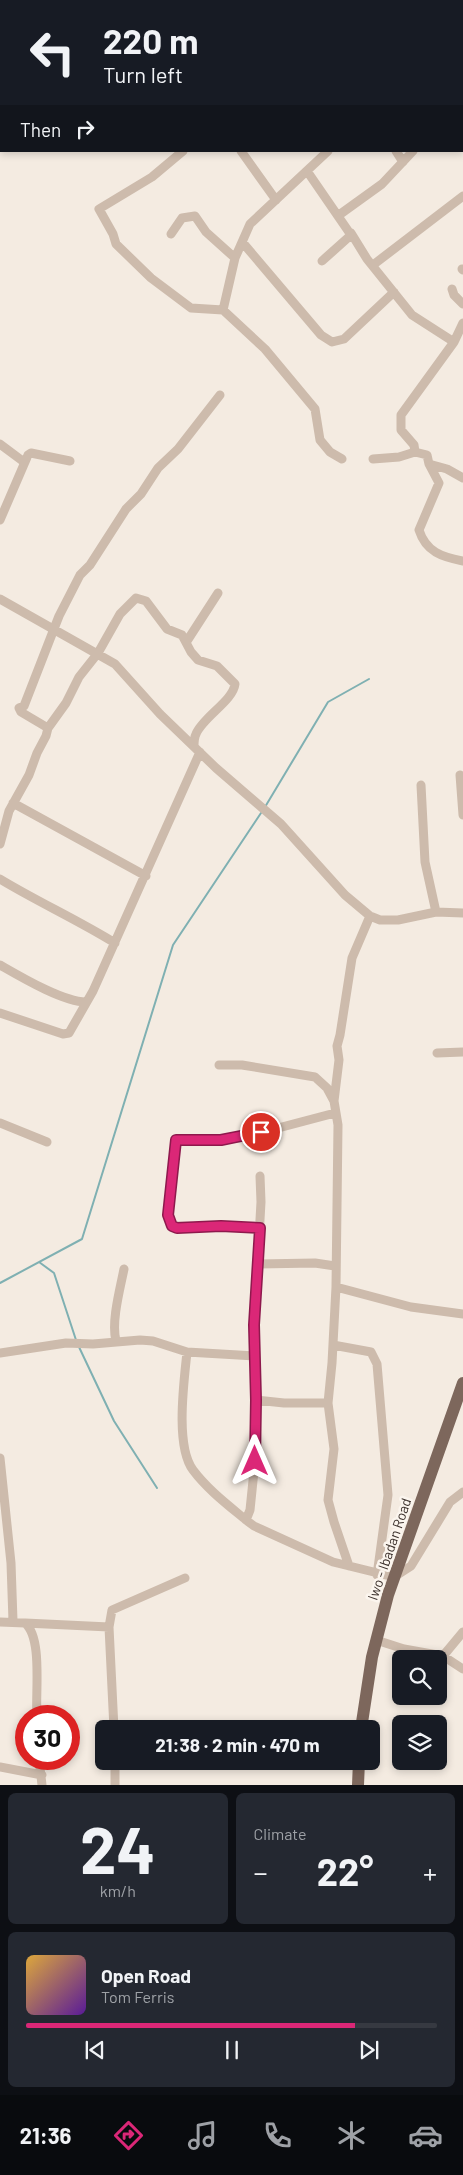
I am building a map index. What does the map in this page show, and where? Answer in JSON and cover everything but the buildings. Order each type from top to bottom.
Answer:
[{"type":"main road","name":"Iwo - Ibadan Road","points":[[362,1720],[366,1688],[376,1640],[394,1578],[463,1383]]},
{"type":"main road","points":[[358,1785],[359,1770]]},
{"type":"street","points":[[182,152],[152,177],[99,209],[113,234],[116,244],[151,278],[191,308],[223,310],[265,349],[315,409],[320,440],[330,452],[342,459]]},
{"type":"street","points":[[242,152],[276,200]]},
{"type":"street","points":[[223,310],[235,258],[250,224],[327,152]]},
{"type":"street","points":[[397,152],[403,162]]},
{"type":"street","points":[[339,215],[382,184],[412,152]]},
{"type":"street","points":[[307,171],[373,265],[412,316],[454,342]]},
{"type":"street","points":[[373,265],[463,196]]},
{"type":"street","points":[[171,234],[182,218],[195,216],[206,232],[235,258]]},
{"type":"street","points":[[322,261],[350,237],[351,233]]},
{"type":"street","points":[[243,243],[322,335],[332,342],[344,339],[394,292]]},
{"type":"street","points":[[452,289],[454,295],[463,304]]},
{"type":"street","points":[[414,452],[414,445],[401,430],[401,416],[454,342],[463,325]]},
{"type":"street","points":[[48,728],[21,712],[19,708],[24,706],[53,630],[80,575],[90,564],[126,509],[141,494],[158,468],[178,450],[220,395]]},
{"type":"street","points":[[0,444],[24,462]]},
{"type":"street","points":[[373,459],[399,457],[414,452],[427,455],[429,464],[439,483],[419,530],[434,552],[441,557],[463,561]]},
{"type":"street","points":[[0,520],[24,462],[31,453],[70,461]]},
{"type":"street","points":[[429,464],[447,469],[463,478]]},
{"type":"street","points":[[187,641],[218,593]]},
{"type":"street","points":[[0,844],[13,803],[29,775],[48,728],[66,703],[79,677],[98,653],[120,614],[136,598],[146,601],[167,629],[182,635],[187,641],[191,652],[198,660],[217,666],[235,684],[232,693],[216,708],[196,734],[197,749],[146,876],[83,1012],[69,1033],[63,1034],[0,1013]]},
{"type":"street","points":[[0,599],[115,664],[160,714],[281,824],[345,895],[370,916],[380,920],[398,920],[436,912],[463,913]]},
{"type":"street","points":[[460,775],[463,815]]},
{"type":"street","points":[[422,785],[425,862],[436,912]]},
{"type":"street","points":[[13,803],[146,876]]},
{"type":"street","points":[[0,879],[32,898],[88,926],[115,943]]},
{"type":"street","points":[[349,1566],[328,1500],[334,1449],[328,1403],[336,1287],[338,1126],[334,1101],[339,1060],[337,1046],[348,976],[355,949],[370,916]]},
{"type":"street","points":[[0,965],[46,990],[80,1002],[86,1002]]},
{"type":"street","points":[[437,1053],[463,1052]]},
{"type":"street","points":[[219,1065],[242,1065],[314,1077],[328,1088],[334,1101]]},
{"type":"street","points":[[260,1228],[172,1226],[168,1215],[176,1140],[221,1140],[335,1113]]},
{"type":"street","points":[[0,1123],[47,1142]]},
{"type":"street","points":[[246,1520],[250,1510],[255,1461],[254,1325],[260,1228],[260,1176]]},
{"type":"street","points":[[258,1264],[315,1263],[335,1266]]},
{"type":"street","points":[[116,1341],[114,1334],[118,1298],[124,1269]]},
{"type":"street","points":[[336,1287],[411,1307],[463,1314]]},
{"type":"street","points":[[0,1353],[66,1343],[93,1344],[116,1341],[153,1341],[187,1352],[255,1356]]},
{"type":"street","points":[[332,1346],[371,1352],[377,1364],[388,1495],[377,1575]]},
{"type":"street","points":[[187,1352],[182,1407],[183,1433],[192,1468],[212,1492],[254,1526],[333,1562],[394,1578],[411,1566],[450,1502],[463,1492]]},
{"type":"street","points":[[256,1400],[284,1403],[328,1403]]},
{"type":"street","points":[[0,1458],[4,1534],[13,1621]]},
{"type":"street","points":[[114,1720],[109,1627],[112,1610],[117,1606],[132,1602],[185,1578]]},
{"type":"street","points":[[0,1622],[13,1621],[109,1627]]},
{"type":"street","points":[[25,1623],[34,1634],[37,1705]]},
{"type":"street","points":[[447,1651],[463,1632]]},
{"type":"street","points":[[376,1640],[410,1650]]},
{"type":"street","points":[[447,1659],[463,1669]]},
{"type":"street","points":[[0,1767],[42,1775]]},
{"type":"street","points":[[41,1770],[42,1785]]},
{"type":"street","points":[[115,1770],[115,1785]]},
{"type":"waterway","points":[[265,807],[328,702],[369,679]]},
{"type":"waterway","points":[[0,1283],[82,1239],[173,945],[261,813]]},
{"type":"waterway","points":[[39,1262],[54,1273],[76,1340]]},
{"type":"waterway","points":[[79,1347],[114,1421],[157,1488]]},
{"type":"route","points":[[255,1461],[254,1325],[260,1228],[221,1226],[177,1228],[172,1226],[168,1215],[176,1140],[221,1140],[261,1132]]}]
